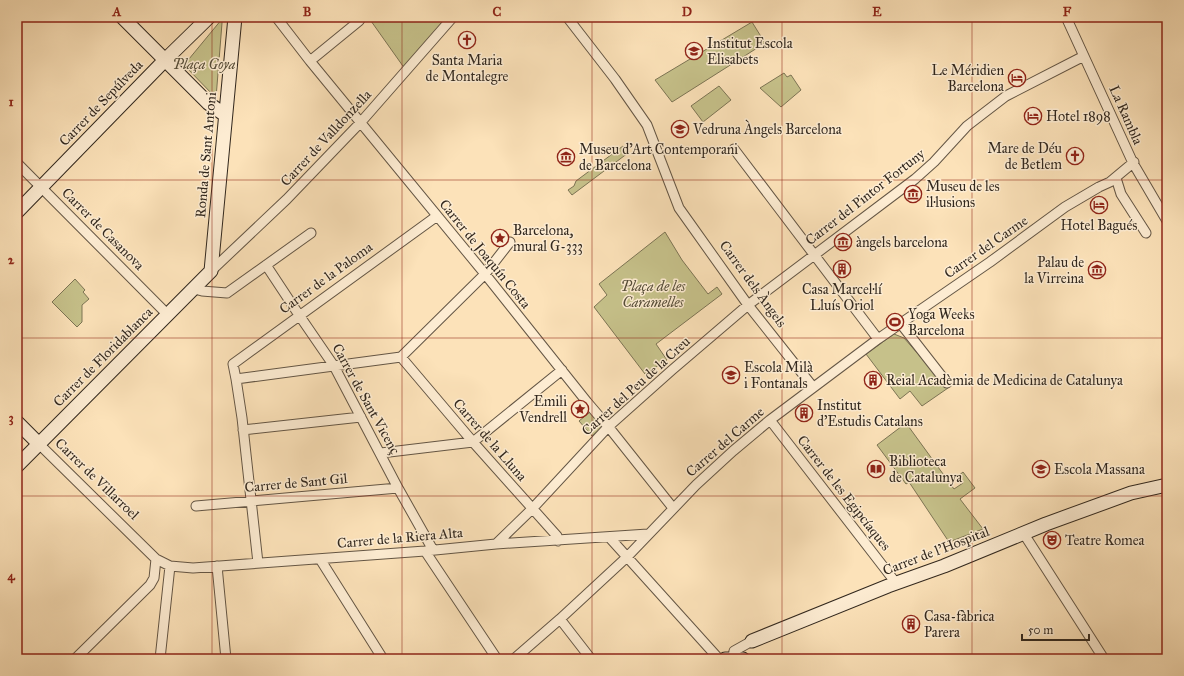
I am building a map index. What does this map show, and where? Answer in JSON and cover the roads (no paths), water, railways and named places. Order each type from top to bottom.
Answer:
[{"type":"street","points":[[122,17],[208,103],[225,115]]},
{"type":"street","name":"Carrer de Sepúlveda","points":[[17,212],[209,17]]},
{"type":"street","name":"Ronda de Sant Antoni","points":[[211,272],[235,17]]},
{"type":"street","name":"Carrer de Joaquín Costa","points":[[276,17],[310,61],[485,274],[674,508]]},
{"type":"street","points":[[310,61],[362,17]]},
{"type":"street","name":"Carrer de Valldonzella","points":[[211,272],[287,199],[361,122],[453,17]]},
{"type":"street","name":"Carrer dels Àngels","points":[[567,17],[615,79],[647,125],[679,208],[748,305],[813,388]]},
{"type":"street","name":"La Rambla","points":[[1066,17],[1134,162],[1167,221]]},
{"type":"street","name":"Carrer del Pintor Fortuny","points":[[748,305],[915,179],[934,162],[967,126],[1006,96],[1084,56]]},
{"type":"street","points":[[734,149],[878,339]]},
{"type":"street","name":"Carrer del Carme","points":[[514,659],[627,557],[674,508],[730,454],[770,420],[878,339],[990,262],[1065,207],[1116,178],[1134,162]]},
{"type":"street","name":"Carrer de Casanova","points":[[17,163],[168,314]]},
{"type":"street","points":[[1116,178],[1121,194],[1146,233]]},
{"type":"street","name":"Carrer de la Paloma","points":[[236,379],[233,364],[437,216]]},
{"type":"street","points":[[194,289],[227,293],[311,233]]},
{"type":"street","points":[[258,563],[236,379],[401,357],[485,274],[510,242]]},
{"type":"street","name":"Carrer de Sant Vicenç","points":[[266,265],[334,366],[381,453],[429,551],[496,659]]},
{"type":"street","name":"Carrer de Floridablanca","points":[[17,466],[211,272]]},
{"type":"street","name":"Carrer del Peu de la Creu","points":[[496,544],[532,509],[608,427],[748,305]]},
{"type":"street","points":[[901,324],[947,383]]},
{"type":"street","name":"Carrer de la Lluna","points":[[401,357],[473,442],[557,536],[558,541]]},
{"type":"street","points":[[381,453],[473,442],[562,370]]},
{"type":"street","points":[[243,430],[361,417]]},
{"type":"street","name":"Carrer de les Egipcíaques","points":[[770,420],[896,583]]},
{"type":"street","name":"Carrer de Villarroel","points":[[17,422],[156,559]]},
{"type":"street","name":"Carrer de l'Hospital","points":[[734,659],[734,651],[752,641],[896,583],[944,566],[1131,493],[1167,485]]},
{"type":"street","name":"Carrer de Sant Gil","points":[[196,506],[398,488]]},
{"type":"street","name":"Carrer de la Riera Alta","points":[[156,559],[170,566],[194,568],[429,551],[496,544],[648,534]]},
{"type":"street","points":[[1024,534],[1104,659]]},
{"type":"street","points":[[609,537],[718,659]]},
{"type":"street","points":[[75,659],[150,584],[154,578],[156,559]]},
{"type":"street","points":[[320,559],[383,659]]},
{"type":"street","points":[[160,659],[170,566]]},
{"type":"street","points":[[217,566],[226,659]]},
{"type":"street","points":[[560,619],[591,659]]},
{"type":"place","name":"Santa Maria de Montalegre","points":[[467,40]]},
{"type":"place","name":"Institut Escola Elisabets","points":[[694,51]]},
{"type":"place","name":"Le Méridien Barcelona","points":[[1017,78]]},
{"type":"place","name":"Hotel 1898","points":[[1033,116]]},
{"type":"place","name":"Vedruna Àngels Barcelona","points":[[680,129]]},
{"type":"place","name":"Mare de Déu de Betlem","points":[[1075,156]]},
{"type":"place","name":"Museu d'Art Contemporani de Barcelona","points":[[566,157]]},
{"type":"place","name":"Museu de les il·lusions","points":[[913,194]]},
{"type":"place","name":"Hotel Bagués","points":[[1099,205]]},
{"type":"place","name":"Barcelona, mural G-333","points":[[500,238]]},
{"type":"place","name":"àngels barcelona","points":[[843,242]]},
{"type":"place","name":"Casa Marcel·lí Lluís Oriol","points":[[842,269]]},
{"type":"place","name":"Palau de la Virreina","points":[[1097,270]]},
{"type":"place","name":"Yoga Weeks Barcelona","points":[[895,322]]},
{"type":"place","name":"Escola Milà i Fontanals","points":[[731,375]]},
{"type":"place","name":"Reial Acadèmia de Medicina de Catalunya","points":[[873,380]]},
{"type":"place","name":"Emili Vendrell","points":[[580,409]]},
{"type":"place","name":"Institut d'Estudis Catalans","points":[[804,413]]},
{"type":"place","name":"Biblioteca de Catalunya","points":[[876,469]]},
{"type":"place","name":"Escola Massana","points":[[1041,469]]},
{"type":"place","name":"Teatre Romea","points":[[1052,540]]},
{"type":"place","name":"Casa-fàbrica Parera","points":[[911,624]]},
{"type":"park label","name":"Plaça Goya","points":[[204,64]]},
{"type":"park label","name":"Plaça de les Caramelles","points":[[653,294]]}]
